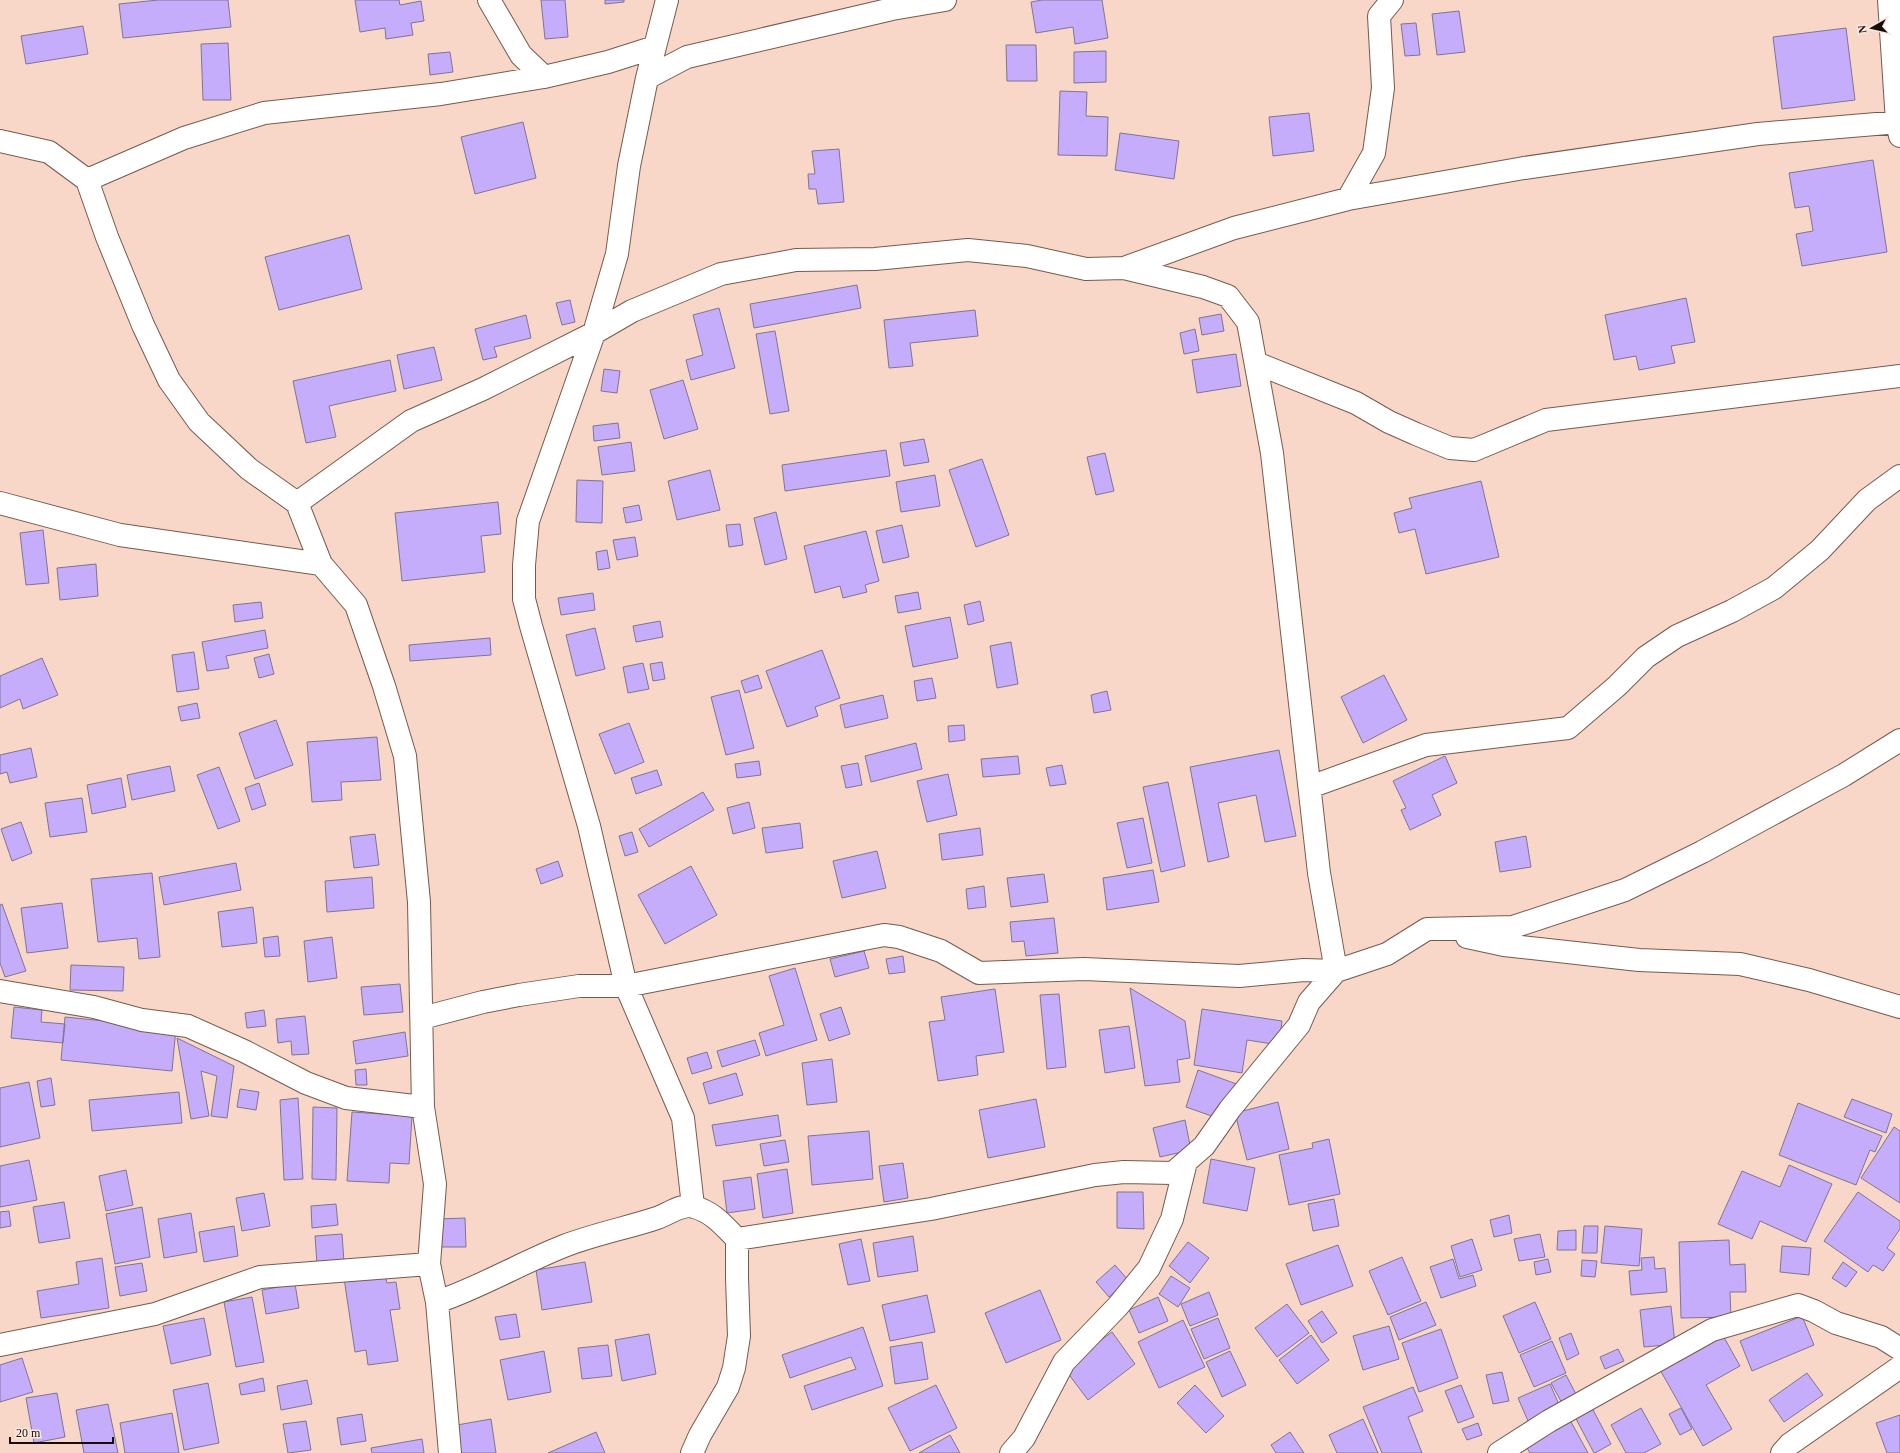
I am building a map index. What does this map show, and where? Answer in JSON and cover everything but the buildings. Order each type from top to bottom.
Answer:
[{"type":"street","points":[[489,0],[521,55],[544,78]]},
{"type":"street","points":[[667,0],[647,78],[629,166],[617,254],[594,333],[528,521],[524,565],[524,599],[530,626],[589,826],[626,986],[683,1118],[693,1206]]},
{"type":"street","points":[[647,78],[687,57],[892,9],[945,0]]},
{"type":"street","points":[[1348,199],[1374,153],[1383,88],[1379,16],[1392,0]]},
{"type":"street","points":[[1124,268],[1234,228],[1348,199],[1524,168],[1758,134],[1899,127],[1889,0]]},
{"type":"street","points":[[87,180],[184,138],[264,113],[441,94],[544,78],[608,62],[655,46]]},
{"type":"street","points":[[0,141],[49,152],[87,180],[134,303],[169,380],[199,422],[249,469],[297,502],[321,564],[356,605],[384,686],[405,756],[419,902],[423,1107],[435,1184],[429,1264],[437,1302],[450,1453]]},
{"type":"street","points":[[297,502],[411,421],[483,389],[594,333],[632,311],[721,274],[796,260],[875,259],[968,250],[1027,256],[1086,269],[1124,268],[1203,287],[1228,296],[1248,322],[1272,453],[1319,873],[1336,971],[1310,1002],[1299,1025],[1230,1109],[1204,1146],[1174,1173],[1124,1172],[1095,1176],[931,1209],[737,1239]]},
{"type":"street","points":[[1256,363],[1356,403],[1389,422],[1450,448],[1474,450],[1546,420],[1900,376]]},
{"type":"street","points":[[1310,787],[1426,745],[1493,735],[1568,728],[1617,686],[1646,657],[1677,636],[1732,611],[1774,588],[1820,550],[1867,500],[1900,476]]},
{"type":"street","points":[[0,503],[120,535],[321,564]]},
{"type":"street","points":[[422,1018],[484,1002],[526,994],[579,986],[626,986],[884,935],[899,937],[941,951],[979,973],[1084,968],[1239,976],[1304,970],[1336,971],[1387,954],[1428,929],[1513,927],[1625,890],[1702,852],[1817,790],[1900,740]]},
{"type":"street","points":[[1428,929],[1512,946],[1638,960],[1740,964],[1809,980],[1900,1008]]},
{"type":"street","points":[[0,992],[94,1007],[142,1020],[188,1026],[244,1051],[306,1083],[346,1098],[423,1107]]},
{"type":"street","points":[[1011,1453],[1024,1438],[1064,1362],[1118,1306],[1149,1268],[1172,1219],[1186,1162]]},
{"type":"street","points":[[437,1302],[459,1295],[563,1246],[606,1232],[658,1218],[678,1209],[693,1206],[716,1217],[737,1239],[737,1278],[740,1336],[734,1368],[728,1387],[700,1435],[692,1453]]},
{"type":"street","points":[[0,1345],[155,1314],[260,1277],[429,1264]]},
{"type":"street","points":[[1499,1453],[1549,1421],[1712,1330],[1798,1306],[1814,1311],[1842,1325],[1881,1337],[1899,1361],[1790,1444],[1782,1453]]}]
